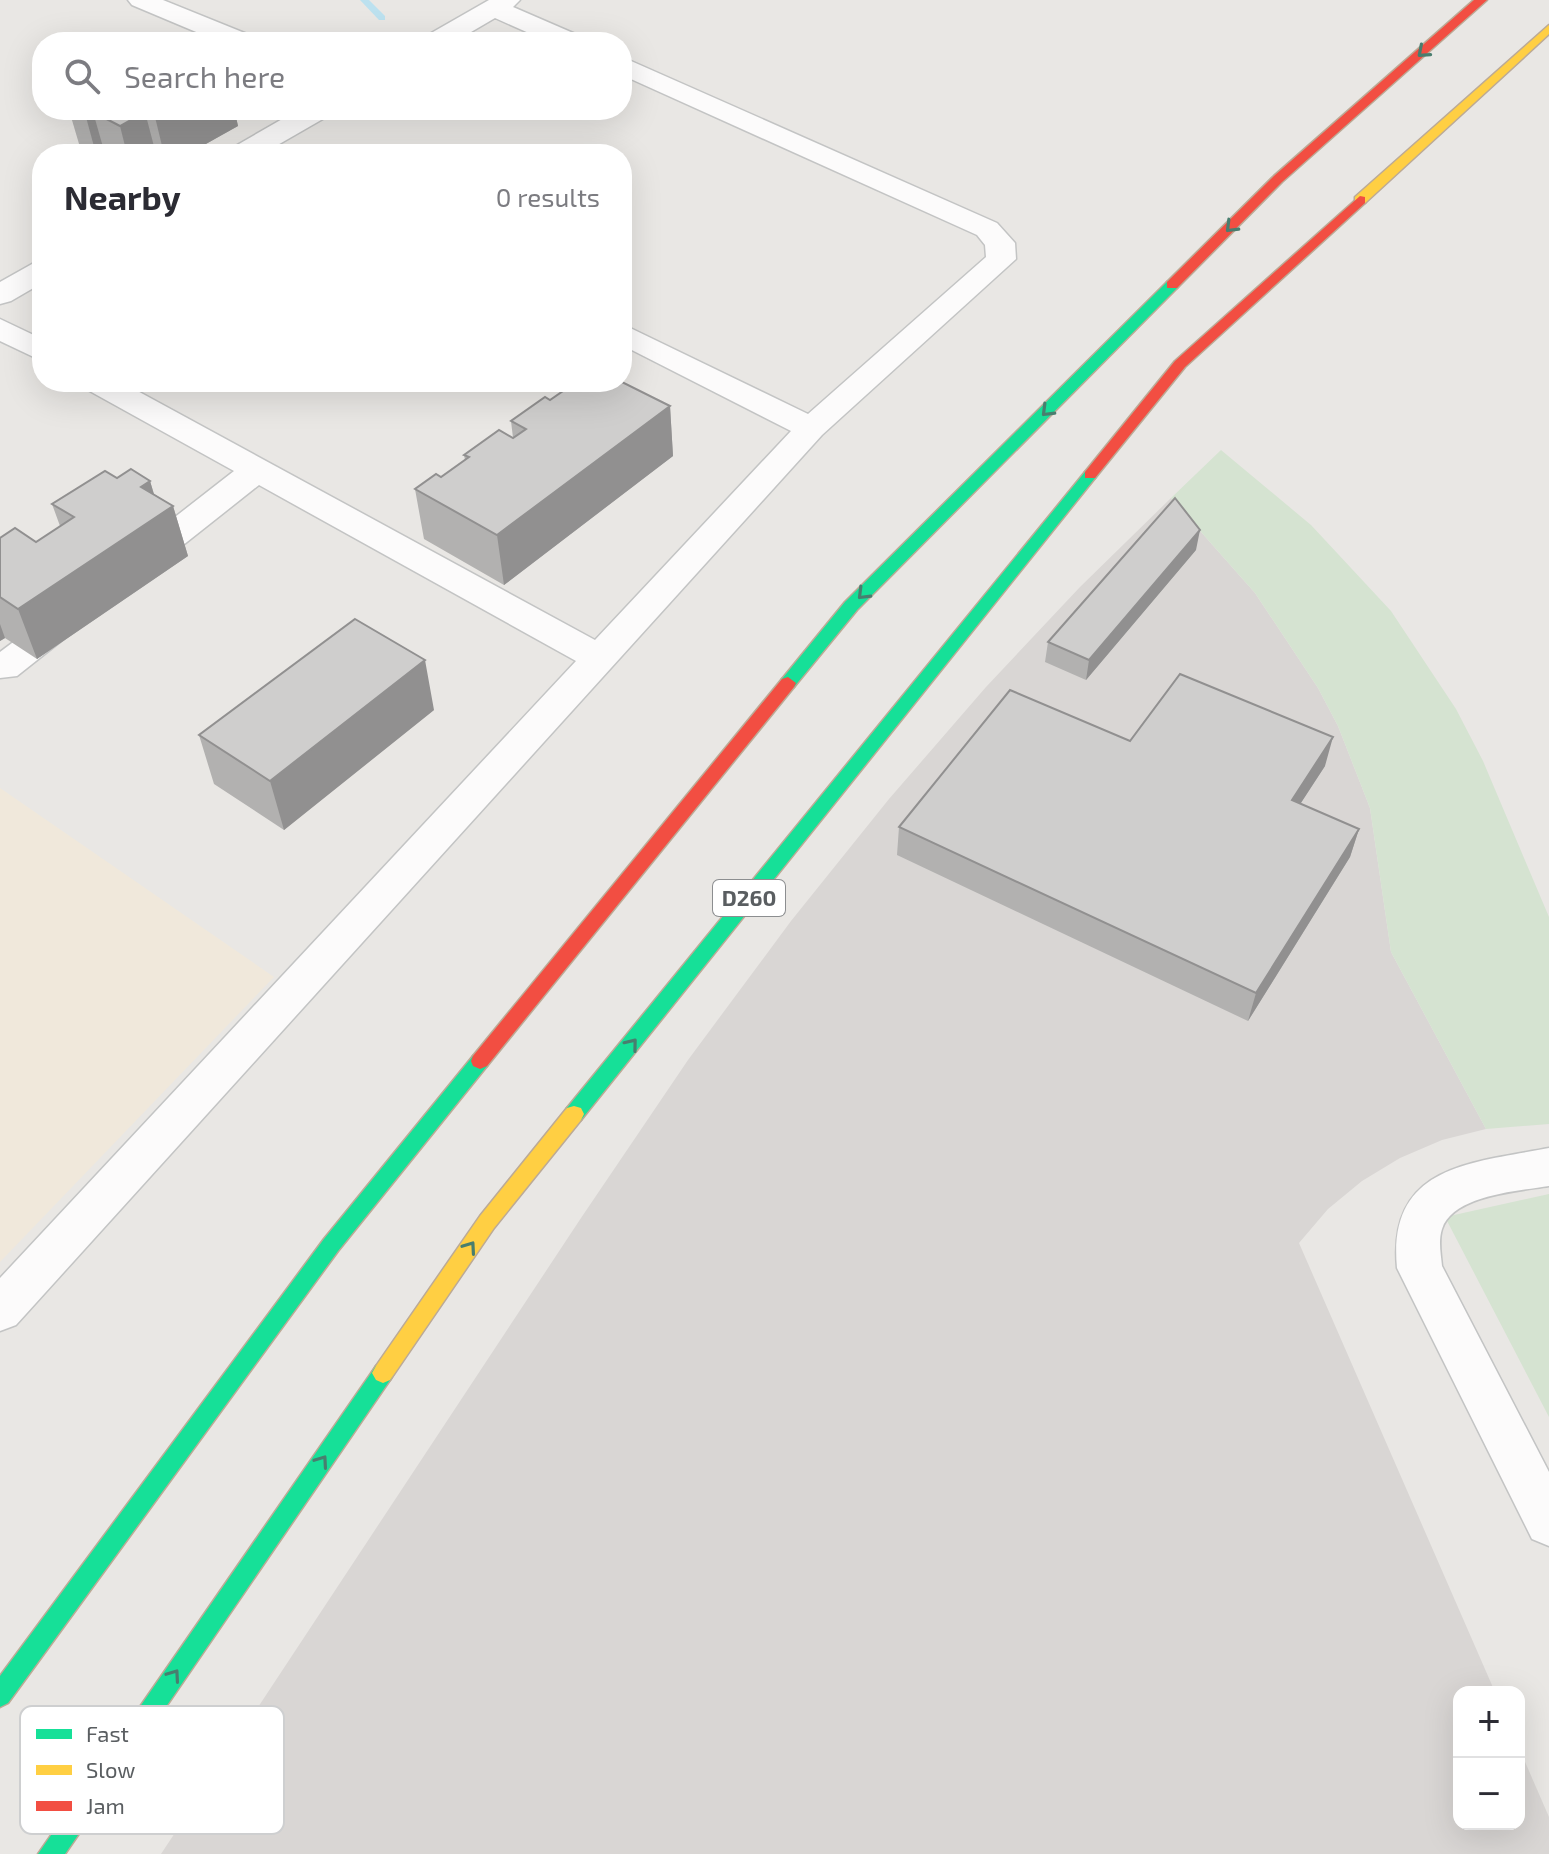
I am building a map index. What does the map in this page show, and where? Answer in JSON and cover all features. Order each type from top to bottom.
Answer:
[{"type":"highway","points":[[0,1695],[331,1245],[851,606],[1278,179],[1481,0]]},
{"type":"highway","name":"D260","points":[[152,1706],[487,1222],[1170,376],[1549,28]]},
{"type":"highway","name":"D260","points":[[50,1854],[64,1834]]},
{"type":"street","points":[[141,0],[219,32]]},
{"type":"street","points":[[452,32],[501,4],[553,32]]},
{"type":"street","points":[[0,1310],[811,428],[1001,259],[1000,243],[987,229],[632,69]]},
{"type":"street","points":[[267,144],[303,120]]},
{"type":"street","points":[[0,295],[32,276]]},
{"type":"street","points":[[0,328],[32,346]]},
{"type":"street","points":[[632,338],[811,428]]},
{"type":"street","points":[[115,392],[599,658]]},
{"type":"street","points":[[4,667],[257,470]]},
{"type":"street","points":[[1549,1167],[1458,1186],[1439,1196],[1424,1210],[1416,1227],[1415,1247],[1420,1268],[1549,1522]]},
{"type":"shaded area","points":[[1171,498],[1255,593],[1318,688],[1338,726],[1370,808],[1391,952],[1486,1129],[1442,1140],[1400,1158],[1362,1181],[1328,1209],[1299,1243],[1492,1686],[1453,1686],[1453,1830],[1525,1830],[1525,1762],[1549,1817],[1549,1854],[161,1854],[174,1834],[284,1834],[284,1706],[259,1706],[688,1060],[791,921],[889,799],[986,687],[1080,587]]},
{"type":"green space","points":[[1221,450],[1311,525],[1391,611],[1456,709],[1483,761],[1549,917],[1549,1124],[1486,1129],[1391,952],[1370,808],[1338,726],[1318,688],[1255,593],[1171,498]]},
{"type":"green space","points":[[1549,1194],[1549,1417],[1445,1217]]},
{"type":"sand","points":[[0,788],[274,977],[0,1262]]},
{"type":"building","points":[[108,120],[131,120],[120,126]]},
{"type":"building","points":[[632,387],[670,406],[497,535],[415,489],[436,474],[441,477],[469,457],[464,455],[499,430],[513,438],[526,429],[511,421],[545,397],[550,400],[562,392],[632,392]]},
{"type":"building","points":[[131,469],[150,481],[141,487],[173,506],[18,609],[0,597],[0,538],[15,528],[36,542],[74,517],[52,504],[105,471],[117,478]]},
{"type":"building","points":[[1175,498],[1200,530],[1089,660],[1048,642]]},
{"type":"building","points":[[355,619],[425,660],[270,781],[199,735]]},
{"type":"building","points":[[1180,674],[1333,737],[1292,800],[1359,829],[1256,993],[899,827],[1010,690],[1130,741]]},
{"type":"waterway","points":[[364,0],[382,18]]},
{"type":"traffic: fast","points":[[788,683],[851,606],[1172,285]]},
{"type":"traffic: fast","points":[[574,1114],[1090,475]]},
{"type":"traffic: fast","points":[[0,1695],[331,1245],[480,1061]]},
{"type":"traffic: fast","points":[[152,1706],[383,1373]]},
{"type":"traffic: fast","points":[[50,1854],[64,1834]]},
{"type":"traffic: slow","points":[[1360,200],[1549,28]]},
{"type":"traffic: slow","points":[[383,1373],[487,1222],[574,1114]]},
{"type":"traffic: jam","points":[[1172,285],[1278,179],[1481,0]]},
{"type":"traffic: jam","points":[[1090,475],[1180,364],[1360,200]]},
{"type":"traffic: jam","points":[[480,1061],[788,683]]}]
